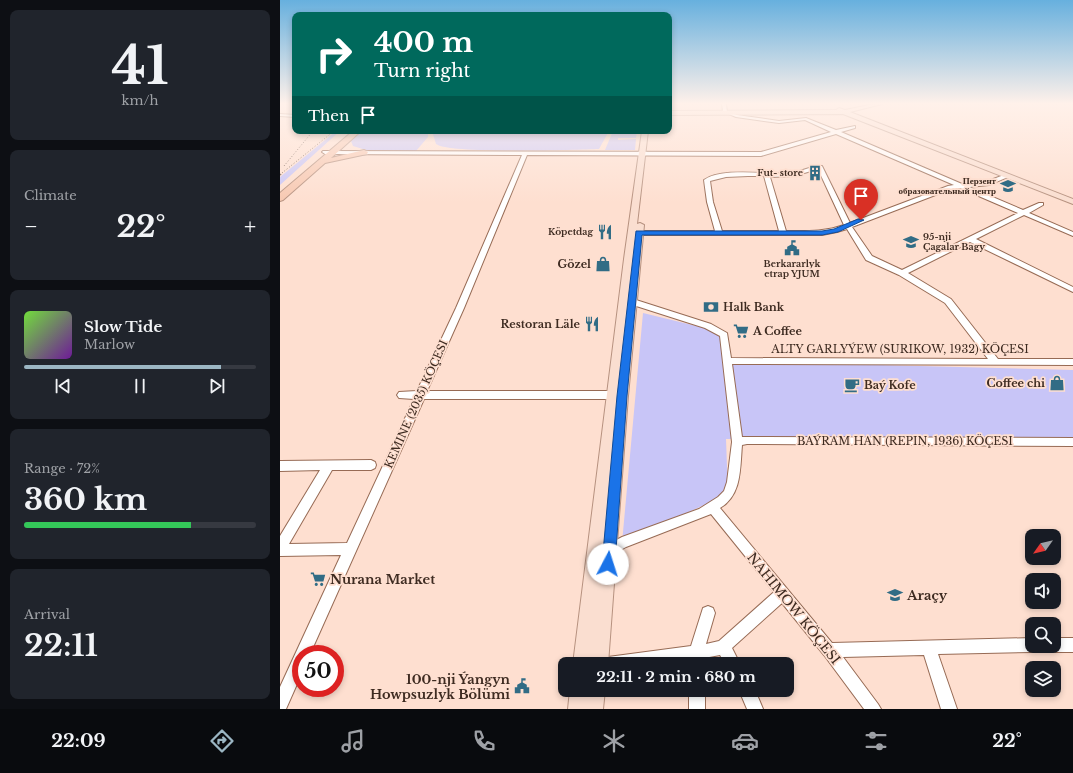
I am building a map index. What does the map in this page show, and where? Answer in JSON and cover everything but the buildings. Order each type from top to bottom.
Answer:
[{"type":"highway","points":[[280,190],[345,137]]},
{"type":"highway","points":[[348,137],[350,148],[364,152]]},
{"type":"highway","points":[[280,198],[317,165],[330,150]]},
{"type":"highway","points":[[317,165],[340,156],[364,152]]},
{"type":"main road","points":[[600,657],[646,154],[645,137]]},
{"type":"main road","points":[[583,657],[629,250],[649,137]]},
{"type":"main road","points":[[909,137],[1073,201]]},
{"type":"main road","points":[[911,137],[1073,201]]},
{"type":"main road","points":[[577,709],[578,697]]},
{"type":"main road","points":[[594,709],[595,697]]},
{"type":"street","points":[[330,150],[364,152],[761,154],[819,137]]},
{"type":"street","points":[[848,137],[1073,234]]},
{"type":"street","name":"KEMINE (2035) KÖÇESI","points":[[307,645],[460,308],[525,153]]},
{"type":"street","points":[[718,233],[710,202],[707,180],[721,176],[794,174],[820,167],[848,226],[869,258],[902,273],[948,301],[996,362]]},
{"type":"street","points":[[767,175],[783,233]]},
{"type":"street","points":[[639,233],[822,233],[848,226],[943,189],[989,183],[1006,176]]},
{"type":"street","points":[[902,273],[1041,204]]},
{"type":"street","points":[[970,239],[1073,290]]},
{"type":"street","points":[[595,547],[610,550],[622,543],[713,508],[725,498],[734,482],[737,442],[724,335],[717,331],[633,302]]},
{"type":"street","name":"ALTY GARLYÝEW (SURIKOW, 1932) KÖÇESI","points":[[728,361],[1073,362]]},
{"type":"street","points":[[402,395],[612,396]]},
{"type":"street","name":"BAÝRAM HAN (REPIN, 1936) KÖÇESI","points":[[737,442],[747,440],[1073,442]]},
{"type":"street","points":[[280,547],[329,465]]},
{"type":"street","points":[[280,466],[371,465]]},
{"type":"street","name":"NAHIMOW KÖÇESI","points":[[713,508],[829,650],[873,709]]},
{"type":"street","points":[[280,550],[350,549]]},
{"type":"street","points":[[701,657],[723,647],[783,593]]},
{"type":"street","points":[[697,657],[708,612]]},
{"type":"street","points":[[1061,645],[1073,644]]},
{"type":"street","points":[[829,650],[1025,646]]},
{"type":"street","points":[[723,647],[729,657]]},
{"type":"street","points":[[929,648],[949,709]]},
{"type":"street","points":[[280,704],[292,678]]},
{"type":"street","points":[[697,697],[697,709]]},
{"type":"street","points":[[750,697],[755,709]]},
{"type":"shaded area","points":[[329,137],[333,137],[280,185],[280,177]]},
{"type":"shaded area","points":[[355,137],[428,137],[416,151],[366,150],[353,146],[351,141]]},
{"type":"shaded area","points":[[434,137],[606,137],[599,149],[513,151],[464,149],[436,144]]},
{"type":"shaded area","points":[[610,137],[636,137],[618,138],[618,140],[636,139],[635,150],[605,150]]},
{"type":"shaded area","points":[[643,313],[717,331],[728,361],[1073,370],[1073,442],[726,439],[728,494],[622,543]]},
{"type":"railway","points":[[284,166],[308,137]]},
{"type":"railway","points":[[282,173],[326,137]]},
{"type":"place","name":"Fut- store","points":[[815,173]]},
{"type":"place","name":"Перзент образовательный центр","points":[[1008,186]]},
{"type":"place","name":"Köpetdag","points":[[605,232]]},
{"type":"place","name":"95-nji Çagalar Bagy","points":[[911,242]]},
{"type":"place","name":"Berkararlyk etrap YJUM","points":[[792,248]]},
{"type":"place","name":"Gözel","points":[[603,264]]},
{"type":"place","name":"Halk Bank","points":[[711,307]]},
{"type":"place","name":"Restoran Läle","points":[[592,324]]},
{"type":"place","name":"A Coffee","points":[[741,331]]},
{"type":"place","name":"Coffee chi","points":[[1057,383]]},
{"type":"place","name":"Baý Kofe","points":[[852,385]]},
{"type":"place","name":"Nurana Market","points":[[318,579]]},
{"type":"place","name":"Araçy","points":[[895,595]]},
{"type":"place","name":"100-nji Ýangyn Howpsuzlyk Bölümi","points":[[522,686]]},
{"type":"route","points":[[608,564],[622,396],[639,233],[822,233],[836,231],[861,220]]}]
